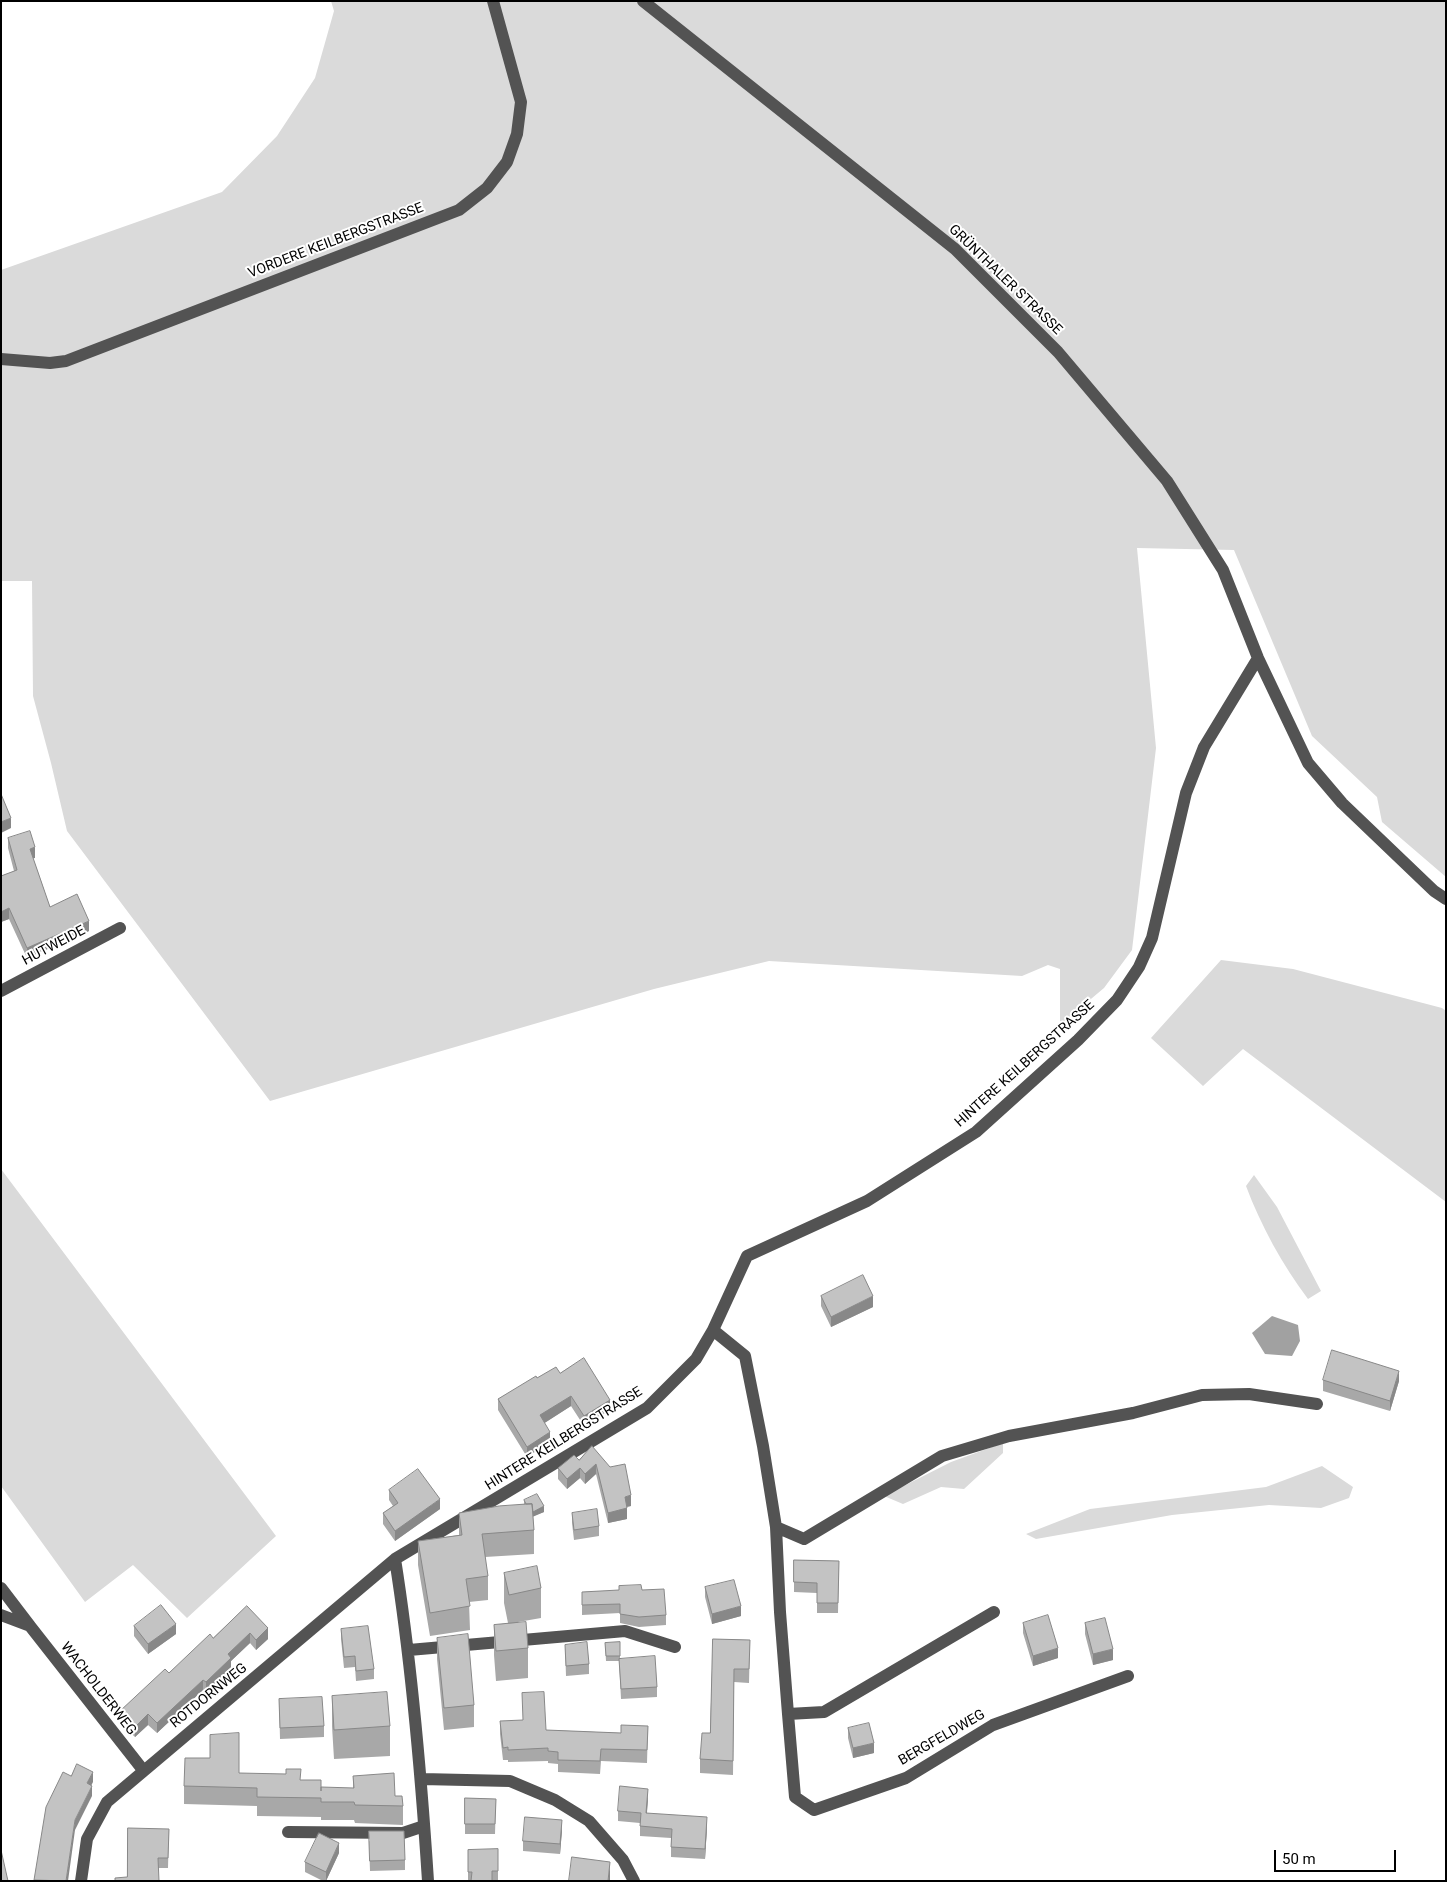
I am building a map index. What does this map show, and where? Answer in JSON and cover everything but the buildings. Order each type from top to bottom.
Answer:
[{"type":"street","name":"VORDERE KEILBERGSTRASSE","points":[[1,359],[50,363],[66,361],[459,210],[488,188],[507,162],[518,134],[521,102],[494,1]]},
{"type":"street","name":"GRÜNTHALER STRASSE","points":[[643,1],[955,249],[1058,352],[1167,481],[1223,570],[1258,658],[1308,763],[1342,803],[1434,890],[1446,899]]},
{"type":"street","name":"HINTERE KEILBERGSTRASSE","points":[[395,1559],[647,1408],[696,1359],[713,1330],[747,1256],[867,1201],[976,1132],[1078,1040],[1117,1000],[1139,967],[1152,938],[1184,801],[1204,747],[1258,658]]},
{"type":"street","name":"HUTWEIDE","points":[[1,991],[120,928]]},
{"type":"street","name":"BERGFELDWEG","points":[[713,1330],[745,1356],[763,1446],[776,1527],[780,1612],[795,1797],[814,1810],[906,1778],[993,1725],[1128,1676]]},
{"type":"street","points":[[776,1527],[804,1539],[942,1456],[1008,1436],[1133,1413],[1202,1395],[1249,1394],[1316,1404]]},
{"type":"street","points":[[395,1559],[409,1650],[422,1780],[428,1881]]},
{"type":"street","name":"ROTDORNWEG","points":[[81,1881],[87,1839],[107,1802],[395,1559]]},
{"type":"street","name":"WACHOLDERWEG","points":[[1,1588],[143,1770]]},
{"type":"street","points":[[788,1714],[824,1712],[994,1612]]},
{"type":"street","points":[[1,1615],[30,1626]]},
{"type":"street","points":[[409,1650],[625,1630],[675,1647]]},
{"type":"street","points":[[422,1780],[510,1782],[555,1800],[589,1821],[623,1860],[634,1881]]},
{"type":"street","points":[[288,1832],[403,1833],[424,1826]]},
{"type":"shaded area","points":[[331,1],[1446,1],[1446,877],[1382,822],[1377,797],[1312,736],[1234,550],[1137,548],[1156,748],[1132,950],[1104,988],[1060,1025],[1060,969],[1048,965],[1022,976],[769,961],[654,989],[270,1101],[67,831],[33,696],[32,581],[1,581],[1,270],[222,192],[277,136],[315,78],[334,11]]},
{"type":"shaded area","points":[[1221,960],[1293,969],[1442,1008],[1446,1011],[1446,1202],[1243,1049],[1203,1086],[1151,1038]]},
{"type":"shaded area","points":[[1,1169],[276,1536],[187,1618],[133,1565],[85,1602],[1,1486]]},
{"type":"shaded area","points":[[1254,1175],[1277,1207],[1321,1291],[1308,1299],[1289,1272],[1258,1216],[1246,1186]]},
{"type":"shaded area","points":[[1272,1316],[1298,1325],[1300,1341],[1292,1356],[1265,1354],[1252,1333]]},
{"type":"shaded area","points":[[1003,1443],[1003,1453],[964,1489],[941,1487],[903,1504],[884,1496],[951,1462]]},
{"type":"shaded area","points":[[1322,1466],[1353,1487],[1349,1498],[1321,1508],[1269,1505],[1172,1515],[1036,1539],[1026,1534],[1090,1509],[1266,1487]]}]
